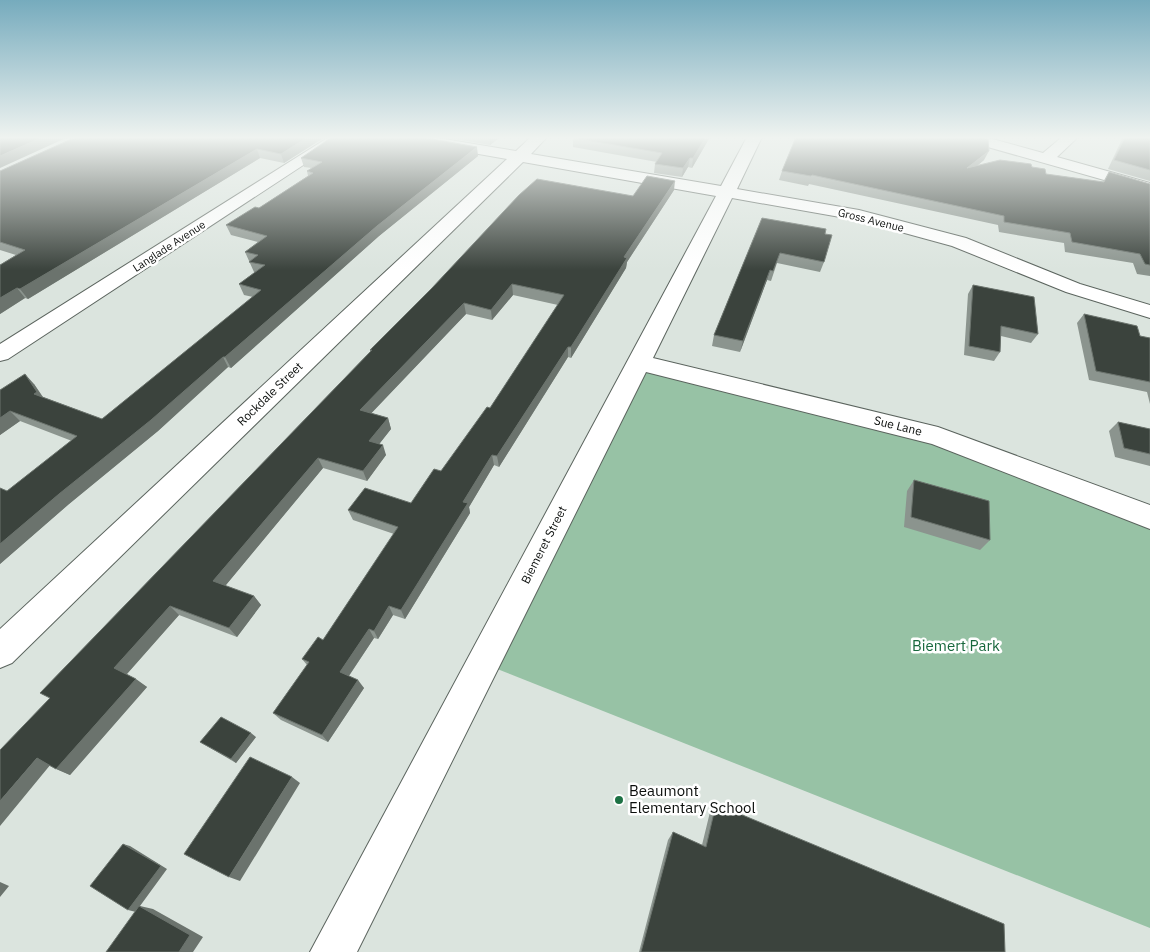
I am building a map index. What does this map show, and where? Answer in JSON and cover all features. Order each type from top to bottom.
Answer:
[{"type":"street","name":"Langlade Avenue","points":[[0,354],[270,181]]},
{"type":"street","name":"Rockdale Street","points":[[0,652],[493,181]]},
{"type":"street","name":"Gross Avenue","points":[[670,181],[859,215],[959,242],[1073,288],[1150,312]]},
{"type":"street","name":"Biemeret Street","points":[[333,952],[732,181]]},
{"type":"street","points":[[1127,181],[1150,188]]},
{"type":"street","name":"Sue Lane","points":[[638,362],[938,436],[1150,517]]},
{"type":"green space","name":"Biemert Park","points":[[638,362],[938,436],[1150,517],[1150,928],[482,663]]},
{"type":"building","points":[[0,181],[202,181],[20,289],[17,288],[0,298],[0,265],[25,250],[0,242]]},
{"type":"building","points":[[300,181],[433,181],[377,226],[151,420],[0,544],[0,488],[7,491],[77,436],[10,411],[0,418],[0,390],[25,374],[37,392],[34,394],[102,419],[261,290],[239,284],[265,265],[249,262],[258,255],[245,252],[267,236],[226,225],[255,207],[259,208]]},
{"type":"building","points":[[534,181],[551,181],[633,196],[643,181],[675,181],[624,257],[627,258],[571,347],[568,347],[497,456],[492,455],[463,502],[468,503],[401,610],[389,606],[374,631],[369,629],[340,672],[358,680],[322,735],[273,713],[309,662],[302,659],[318,637],[323,640],[398,527],[348,510],[365,488],[411,503],[434,469],[441,471],[487,407],[490,408],[564,295],[512,284],[491,310],[464,303],[360,410],[388,418],[369,441],[383,445],[363,471],[318,458],[213,581],[254,596],[229,628],[170,606],[114,668],[136,679],[56,769],[37,758],[0,801],[0,750],[50,698],[40,693],[432,288],[519,195]]},
{"type":"building","points":[[842,181],[1141,181],[1150,184],[1150,265],[1145,264],[1140,254],[1072,242],[1070,233],[1004,222],[1004,216]]},
{"type":"building","points":[[762,218],[826,229],[825,234],[832,235],[824,262],[780,253],[773,271],[770,270],[743,341],[714,335]]},
{"type":"building","points":[[973,285],[1034,297],[1038,334],[1001,326],[1000,352],[969,346]]},
{"type":"building","points":[[1084,314],[1137,326],[1140,336],[1150,338],[1150,382],[1096,371]]},
{"type":"building","points":[[1118,422],[1150,429],[1150,454],[1124,448]]},
{"type":"building","points":[[914,480],[989,501],[990,540],[911,517]]},
{"type":"building","points":[[221,717],[251,733],[231,759],[200,742]]},
{"type":"building","points":[[250,757],[292,777],[229,877],[184,854]]},
{"type":"building","points":[[716,804],[1004,924],[1005,952],[641,952],[673,832],[706,847]]},
{"type":"building","points":[[123,844],[161,866],[128,910],[90,886]]},
{"type":"building","points":[[139,906],[190,935],[179,952],[106,952]]},
{"type":"place","name":"Beaumont Elementary School","points":[[619,800]]}]
